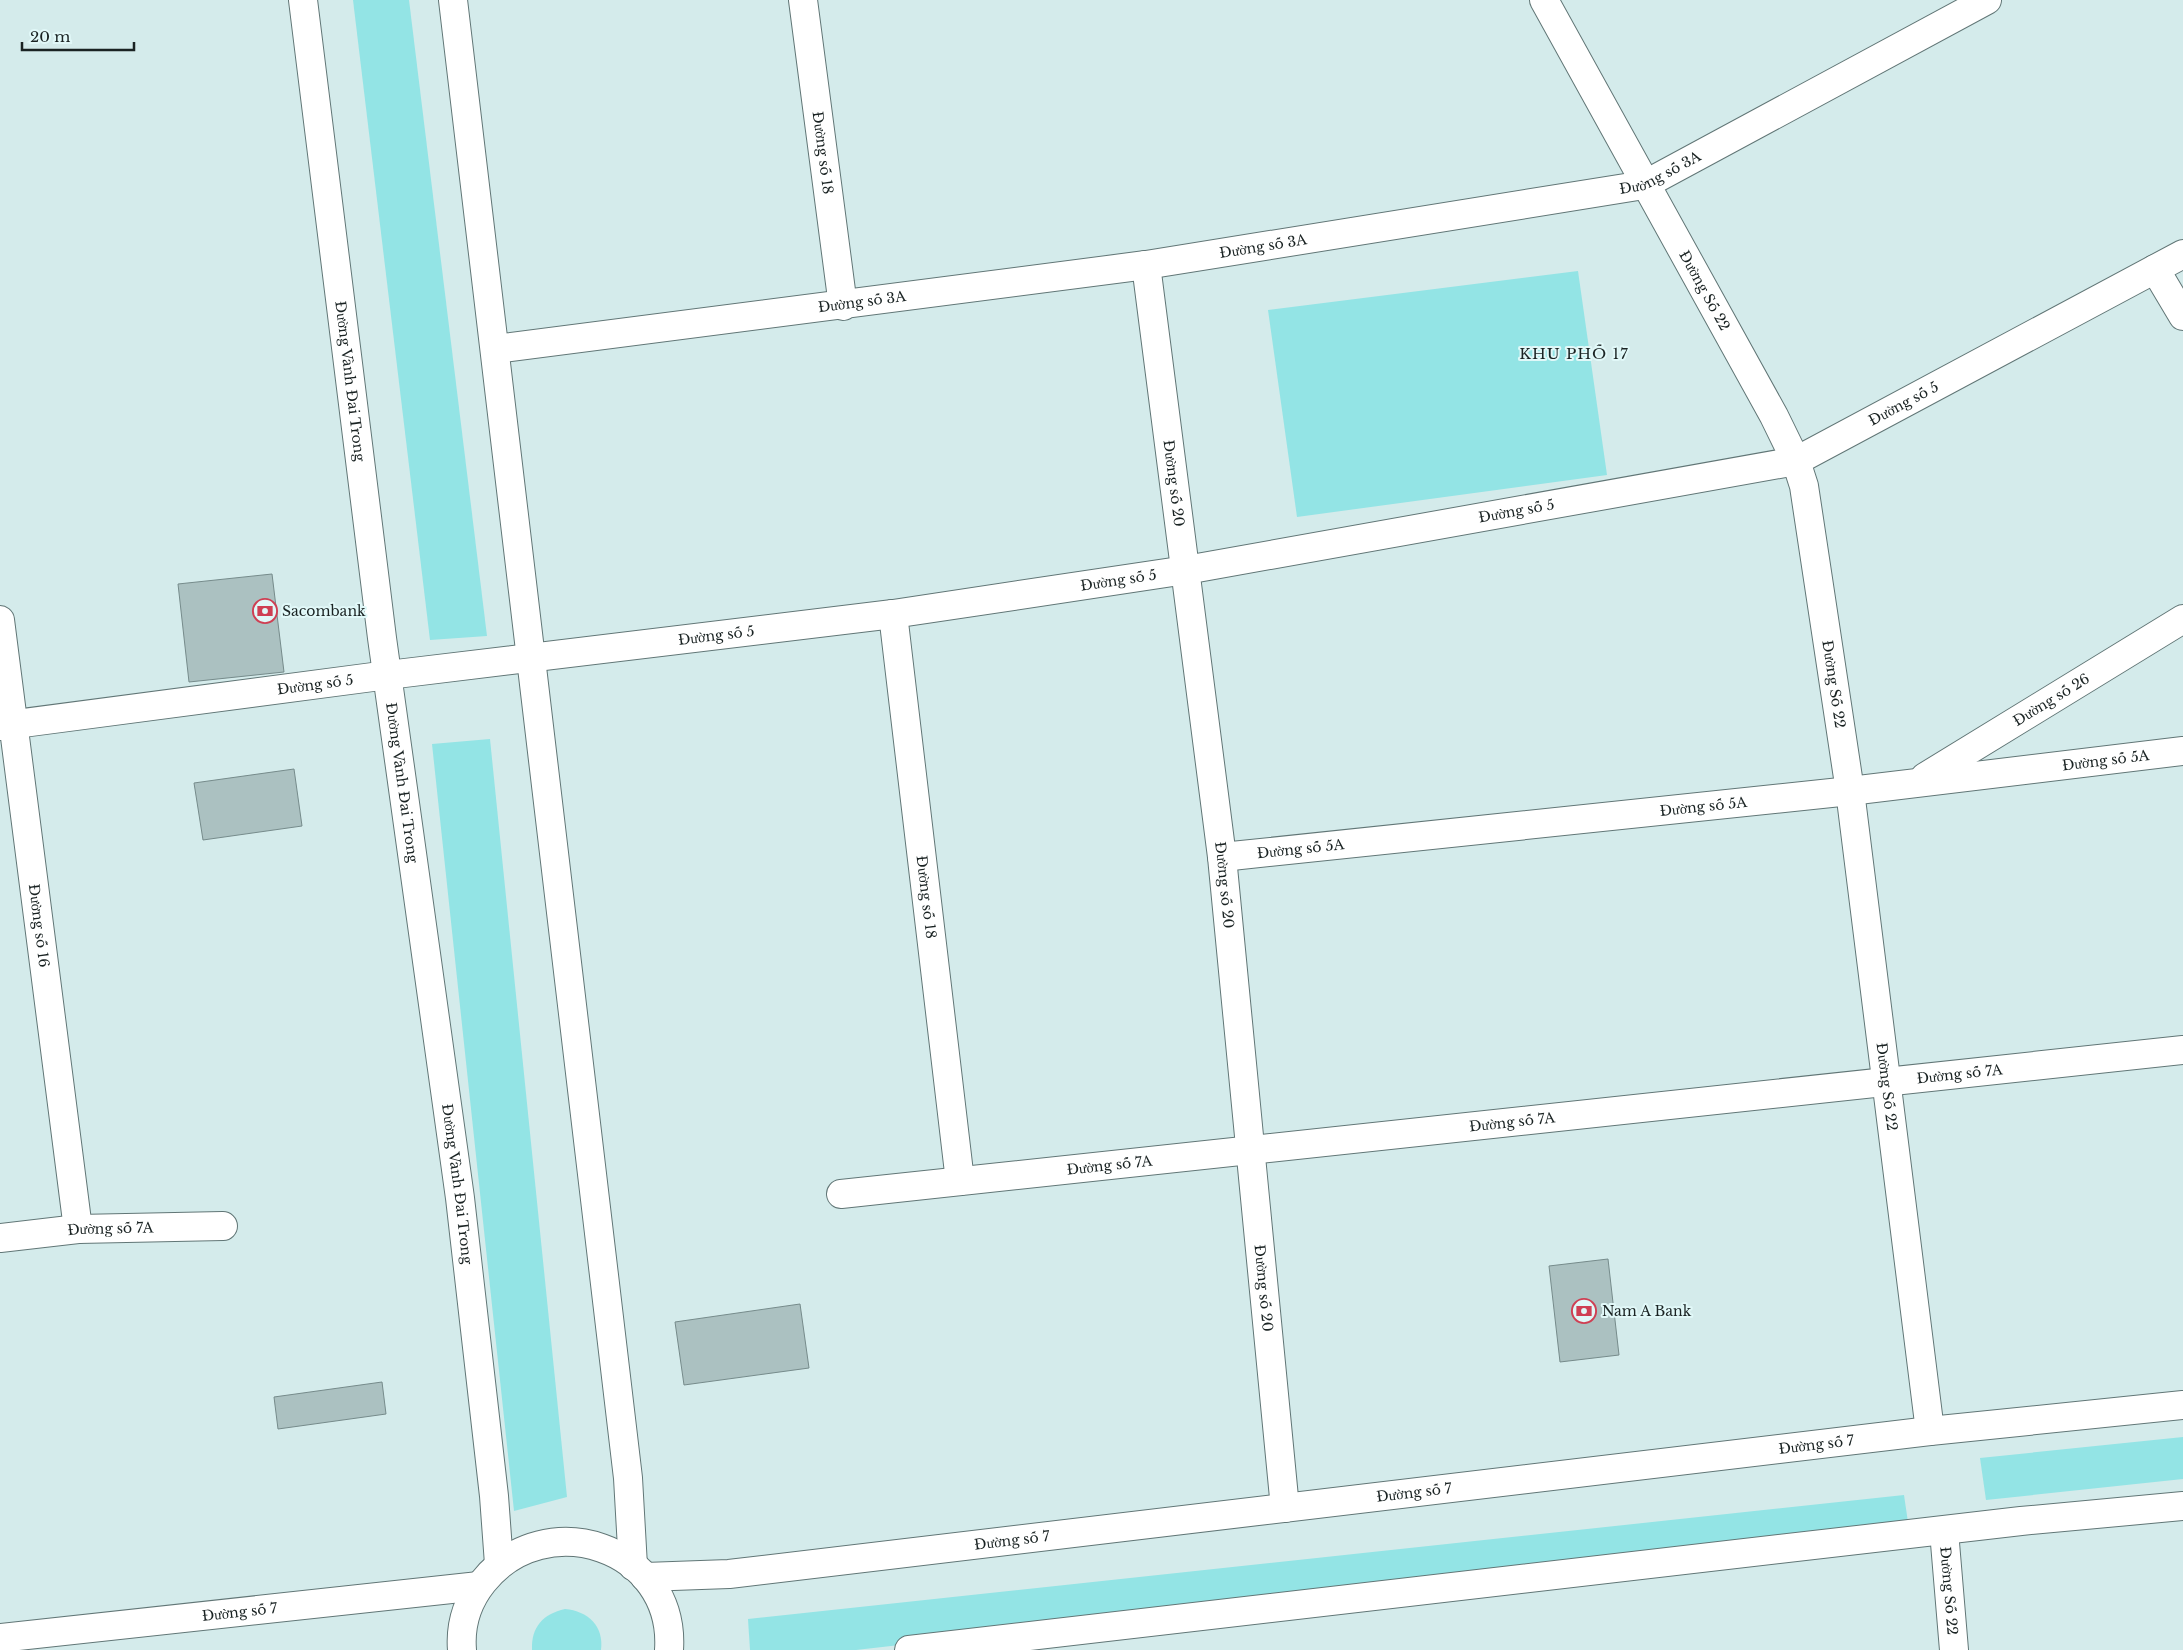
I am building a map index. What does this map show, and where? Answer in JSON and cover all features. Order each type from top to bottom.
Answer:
[{"type":"street","name":"Đường Vành Đai Trong","points":[[302,0],[388,675],[460,1198],[494,1496],[499,1564]]},
{"type":"street","points":[[453,0],[639,1572]]},
{"type":"street","name":"Đường số 18","points":[[803,0],[842,306]]},
{"type":"street","name":"Đường Số 22","points":[[1544,0],[1644,185],[1774,416],[1796,461],[1804,486],[1850,791],[1930,1431]]},
{"type":"street","name":"Đường số 3A","points":[[495,349],[842,306],[1146,265],[1644,185],[1960,6],[1987,0]]},
{"type":"street","name":"Đường số 5","points":[[7,725],[388,675],[893,614],[1186,570],[1796,461],[2183,254]]},
{"type":"street","name":"Đường số 20","points":[[1146,265],[1222,857],[1252,1150],[1285,1508]]},
{"type":"street","points":[[2155,269],[2183,316]]},
{"type":"street","name":"Đường số 18","points":[[893,614],[960,1181]]},
{"type":"street","name":"Đường số 26","points":[[1918,782],[2183,618]]},
{"type":"street","name":"Đường số 16","points":[[0,620],[7,725],[78,1229]]},
{"type":"street","name":"Đường số 5A","points":[[1222,857],[1850,791],[2183,751]]},
{"type":"street","name":"Đường số 7A","points":[[842,1194],[2183,1050]]},
{"type":"street","name":"Đường số 7A","points":[[0,1238],[78,1229],[223,1226]]},
{"type":"street","name":"Đường số 7","points":[[639,1572],[729,1574],[1930,1431],[2183,1405]]},
{"type":"street","points":[[909,1650],[980,1646],[1944,1531],[2183,1506]]},
{"type":"street","name":"Đường Số 22","points":[[1944,1531],[1954,1650]]},
{"type":"street","points":[[462,1650],[462,1632],[471,1600],[499,1564],[527,1549],[558,1541],[574,1541],[606,1549],[639,1572],[654,1589],[666,1617],[669,1650]]},
{"type":"street","name":"Đường số 7","points":[[0,1638],[480,1586]]},
{"type":"shaded area","points":[[353,0],[409,0],[487,636],[430,640]]},
{"type":"shaded area","points":[[1578,271],[1607,475],[1297,517],[1268,310]]},
{"type":"shaded area","points":[[490,739],[567,1497],[514,1511],[432,744]]},
{"type":"shaded area","points":[[2183,1437],[2183,1479],[1986,1500],[1980,1458]]},
{"type":"shaded area","points":[[1904,1495],[1909,1529],[856,1650],[750,1650],[748,1619]]},
{"type":"shaded area","points":[[565,1609],[581,1613],[593,1621],[600,1634],[601,1650],[532,1650],[536,1628],[540,1623],[550,1614]]},
{"type":"building","points":[[272,574],[284,672],[189,682],[178,584]]},
{"type":"building","points":[[294,769],[302,826],[203,840],[194,783]]},
{"type":"building","name":"Nam A Bank","points":[[1608,1259],[1619,1355],[1560,1362],[1549,1266]]},
{"type":"building","points":[[800,1304],[809,1368],[684,1385],[675,1322]]},
{"type":"building","points":[[382,1382],[386,1414],[278,1429],[274,1397]]},
{"type":"place","name":"Sacombank","points":[[265,611]]},
{"type":"place","name":"Nam A Bank","points":[[1584,1311]]},
{"type":"district","name":"KHU PHỐ 17","points":[[1574,354]]}]
